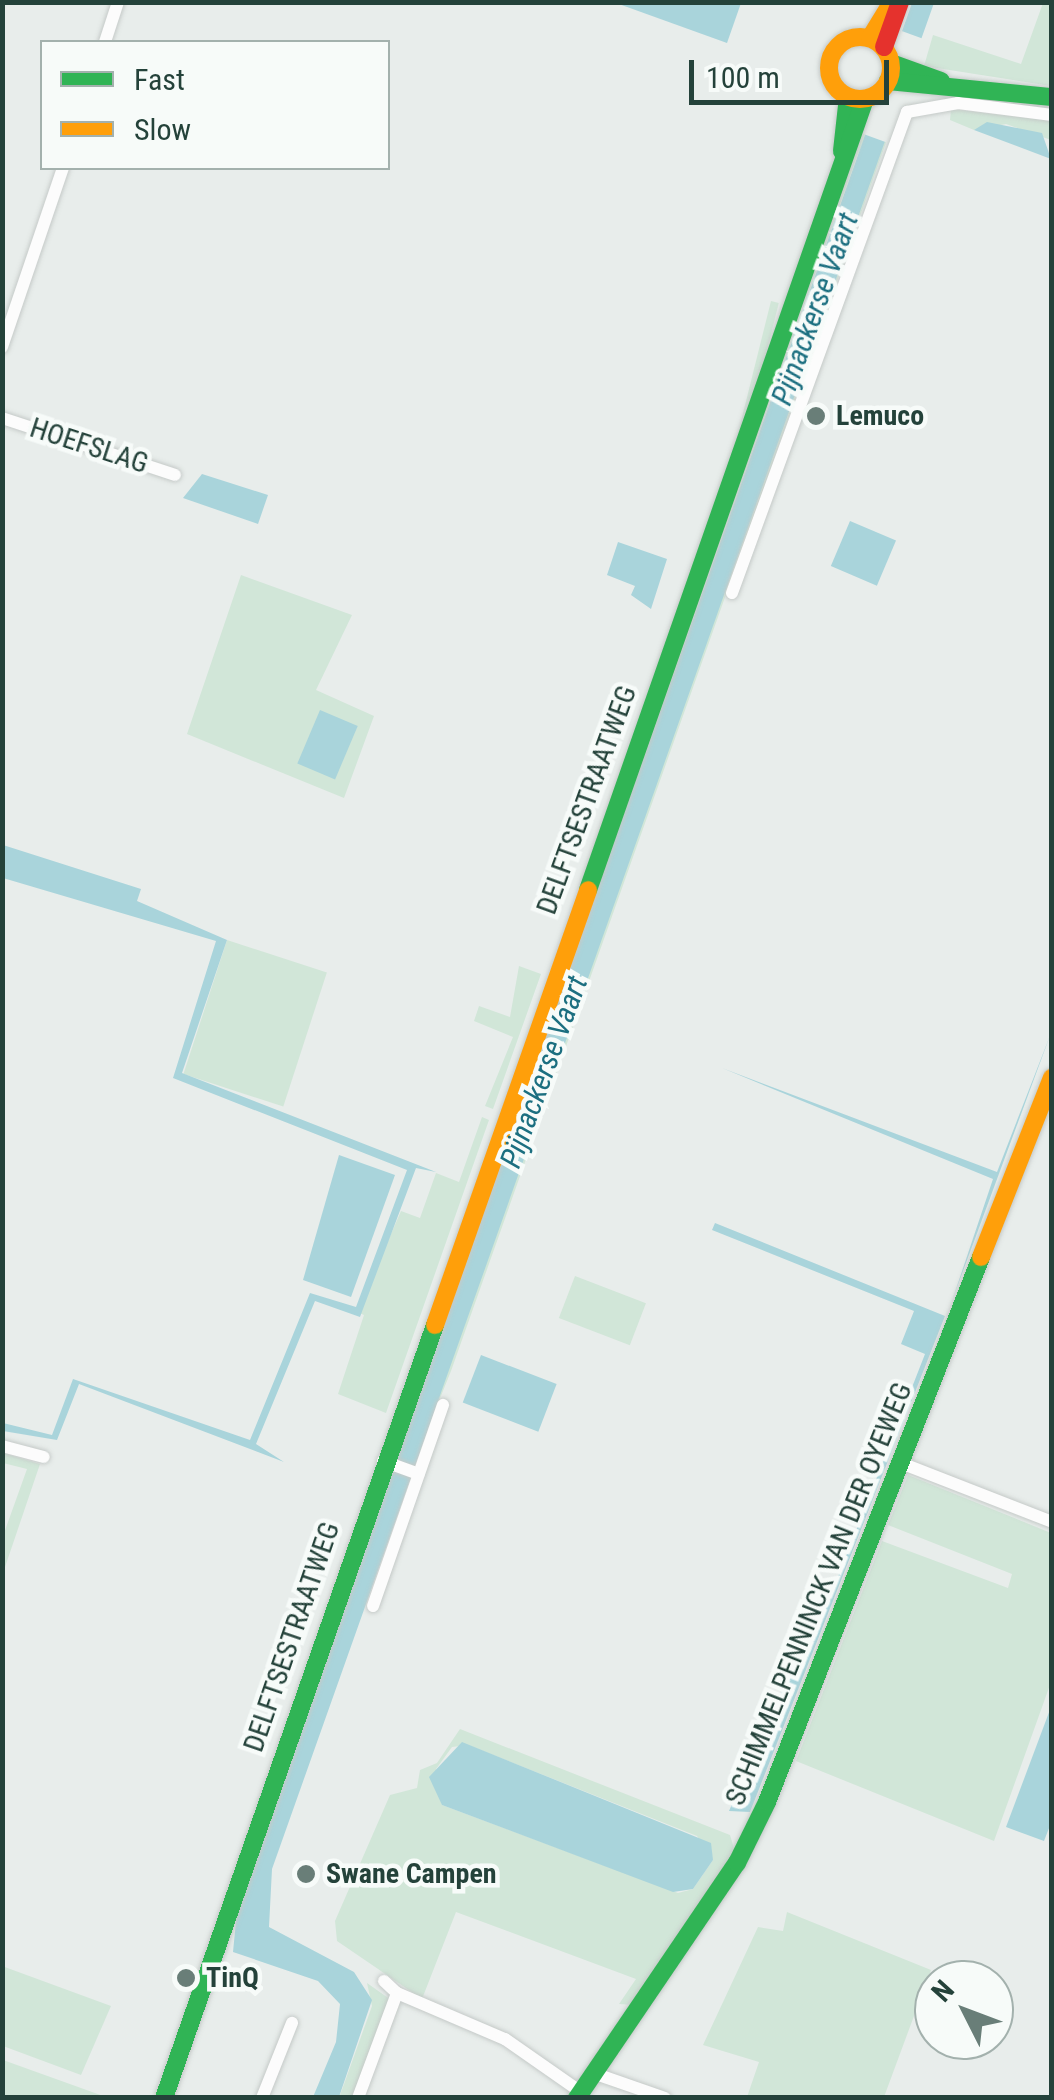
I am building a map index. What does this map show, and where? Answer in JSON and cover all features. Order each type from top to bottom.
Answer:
[{"type":"street","points":[[106,40],[118,2]]},
{"type":"street","name":"DELFTSESTRAATWEG","points":[[876,72],[892,2]]},
{"type":"street","name":"DELFTSESTRAATWEG","points":[[164,2098],[254,1831],[842,156],[900,2]]},
{"type":"street","points":[[876,72],[1052,97]]},
{"type":"street","points":[[732,593],[907,112],[958,103],[1052,115]]},
{"type":"street","points":[[2,348],[62,170]]},
{"type":"street","name":"HOEFSLAG","points":[[2,418],[175,475]]},
{"type":"street","name":"SCHIMMELPENNINCK VAN DER OYEWEG","points":[[579,2095],[749,1840],[1052,1078]]},
{"type":"street","points":[[373,1606],[416,1473],[443,1405]]},
{"type":"street","points":[[2,1446],[44,1457]]},
{"type":"street","points":[[386,1462],[416,1473]]},
{"type":"street","points":[[902,1463],[1052,1522]]},
{"type":"street","points":[[384,1981],[396,1997],[505,2039],[579,2095]]},
{"type":"street","points":[[358,2098],[396,1997]]},
{"type":"street","points":[[262,2098],[292,2023]]},
{"type":"street","points":[[594,2074],[665,2098]]},
{"type":"green space","points":[[1043,3],[1051,3],[1051,86],[924,66],[933,35],[1021,64]]},
{"type":"green space","points":[[951,109],[1051,121],[1051,140],[1006,124],[974,130],[950,120]]},
{"type":"green space","points":[[894,120],[451,1371],[412,1468],[884,142],[866,135],[857,157],[394,1461],[860,131]]},
{"type":"green space","points":[[771,301],[779,303],[738,466],[730,464]]},
{"type":"green space","points":[[241,575],[352,615],[316,690],[374,716],[344,798],[187,734]]},
{"type":"green space","points":[[227,940],[327,972],[283,1107],[183,1074]]},
{"type":"green space","points":[[519,966],[541,974],[493,1109],[485,1106],[513,1037],[474,1021],[479,1006],[510,1017]]},
{"type":"green space","points":[[482,1117],[489,1120],[386,1413],[338,1394],[364,1315],[357,1312],[401,1211],[420,1218],[436,1173],[459,1182]]},
{"type":"green space","points":[[575,1276],[646,1303],[630,1345],[559,1318]]},
{"type":"green space","points":[[3,1453],[40,1464],[3,1573],[3,1536],[27,1469],[3,1463]]},
{"type":"green space","points":[[908,1475],[1051,1533],[1051,1682],[994,1841],[796,1761],[882,1541],[1008,1588],[1012,1574],[888,1525]]},
{"type":"green space","points":[[460,1729],[730,1835],[735,1852],[635,2005],[619,2004],[636,1979],[456,1912],[422,1999],[337,1941],[335,1921],[390,1795],[417,1788],[420,1770],[437,1763]],"holes":[[[468,1745],[697,1836],[713,1860],[693,1889],[678,1893],[442,1805],[436,1769],[452,1747]]]},
{"type":"green space","points":[[787,1912],[914,1963],[914,2016],[884,2097],[747,2097],[759,2062],[703,2045],[758,1927],[783,1931]]},
{"type":"green space","points":[[2,1966],[111,2006],[81,2075],[3,2046]]},
{"type":"green space","points":[[367,1983],[391,2000],[354,2097],[339,2098],[372,2006]]},
{"type":"green space","points":[[3,2060],[106,2097],[3,2097]]},
{"type":"water","points":[[616,3],[741,3],[727,43]]},
{"type":"water","name":"Pijnackerse Vaart","points":[[912,3],[934,3],[272,1869],[269,1927],[354,1972],[372,2000],[339,2097],[313,2097],[336,2042],[340,2004],[318,1981],[233,1952],[238,1900]]},
{"type":"water","points":[[987,122],[1042,133],[1051,159],[974,130]]},
{"type":"water","points":[[202,474],[268,495],[258,524],[183,498]]},
{"type":"water","points":[[850,521],[896,541],[877,586],[831,566]]},
{"type":"water","points":[[618,542],[667,559],[651,609],[631,595],[635,586],[607,575]]},
{"type":"water","points":[[320,710],[358,726],[335,779],[297,763]]},
{"type":"water","points":[[3,845],[141,889],[137,901],[227,940],[182,1073],[436,1172],[416,1168],[360,1317],[315,1301],[256,1444],[284,1462],[79,1384],[57,1440],[3,1431],[3,1423],[52,1435],[73,1379],[250,1440],[310,1293],[356,1307],[407,1170],[173,1078],[216,941],[3,878]]},
{"type":"water","points":[[1051,1033],[952,1301],[993,1179],[722,1068],[997,1172]]},
{"type":"water","points":[[339,1155],[395,1175],[351,1297],[303,1280]]},
{"type":"water","points":[[715,1223],[945,1316],[750,1812],[729,1811],[802,1646],[816,1633],[925,1354],[901,1344],[914,1311],[712,1230]]},
{"type":"water","points":[[481,1355],[557,1384],[538,1432],[463,1403]]},
{"type":"water","points":[[1051,1707],[1051,1823],[1044,1841],[1006,1827]]},
{"type":"water","points":[[462,1742],[711,1843],[713,1860],[693,1889],[673,1892],[442,1805],[429,1777]]},
{"type":"pier","points":[[899,30],[924,39],[887,143],[861,133]]},
{"type":"traffic: fast","points":[[891,63],[941,81]]},
{"type":"traffic: fast","points":[[888,81],[1052,97]]},
{"type":"traffic: fast","points":[[842,151],[848,97]]},
{"type":"traffic: fast","points":[[588,890],[865,99]]},
{"type":"traffic: fast","points":[[577,2098],[737,1863],[767,1802],[981,1257]]},
{"type":"traffic: fast","points":[[164,2098],[435,1325]]},
{"type":"traffic: slow","points":[[870,38],[892,2]]},
{"type":"traffic: slow","points":[[860,37],[882,46],[891,68],[882,90],[860,99],[838,90],[829,68],[838,46],[860,37]]},
{"type":"traffic: slow","points":[[435,1325],[588,890]]},
{"type":"traffic: slow","points":[[981,1257],[1052,1078]]},
{"type":"traffic: jam","points":[[884,47],[900,2]]},
{"type":"place","name":"Lemuco","points":[[816,416]]},
{"type":"place","name":"Swane Campen","points":[[306,1874]]},
{"type":"place","name":"TinQ","points":[[186,1978]]}]
